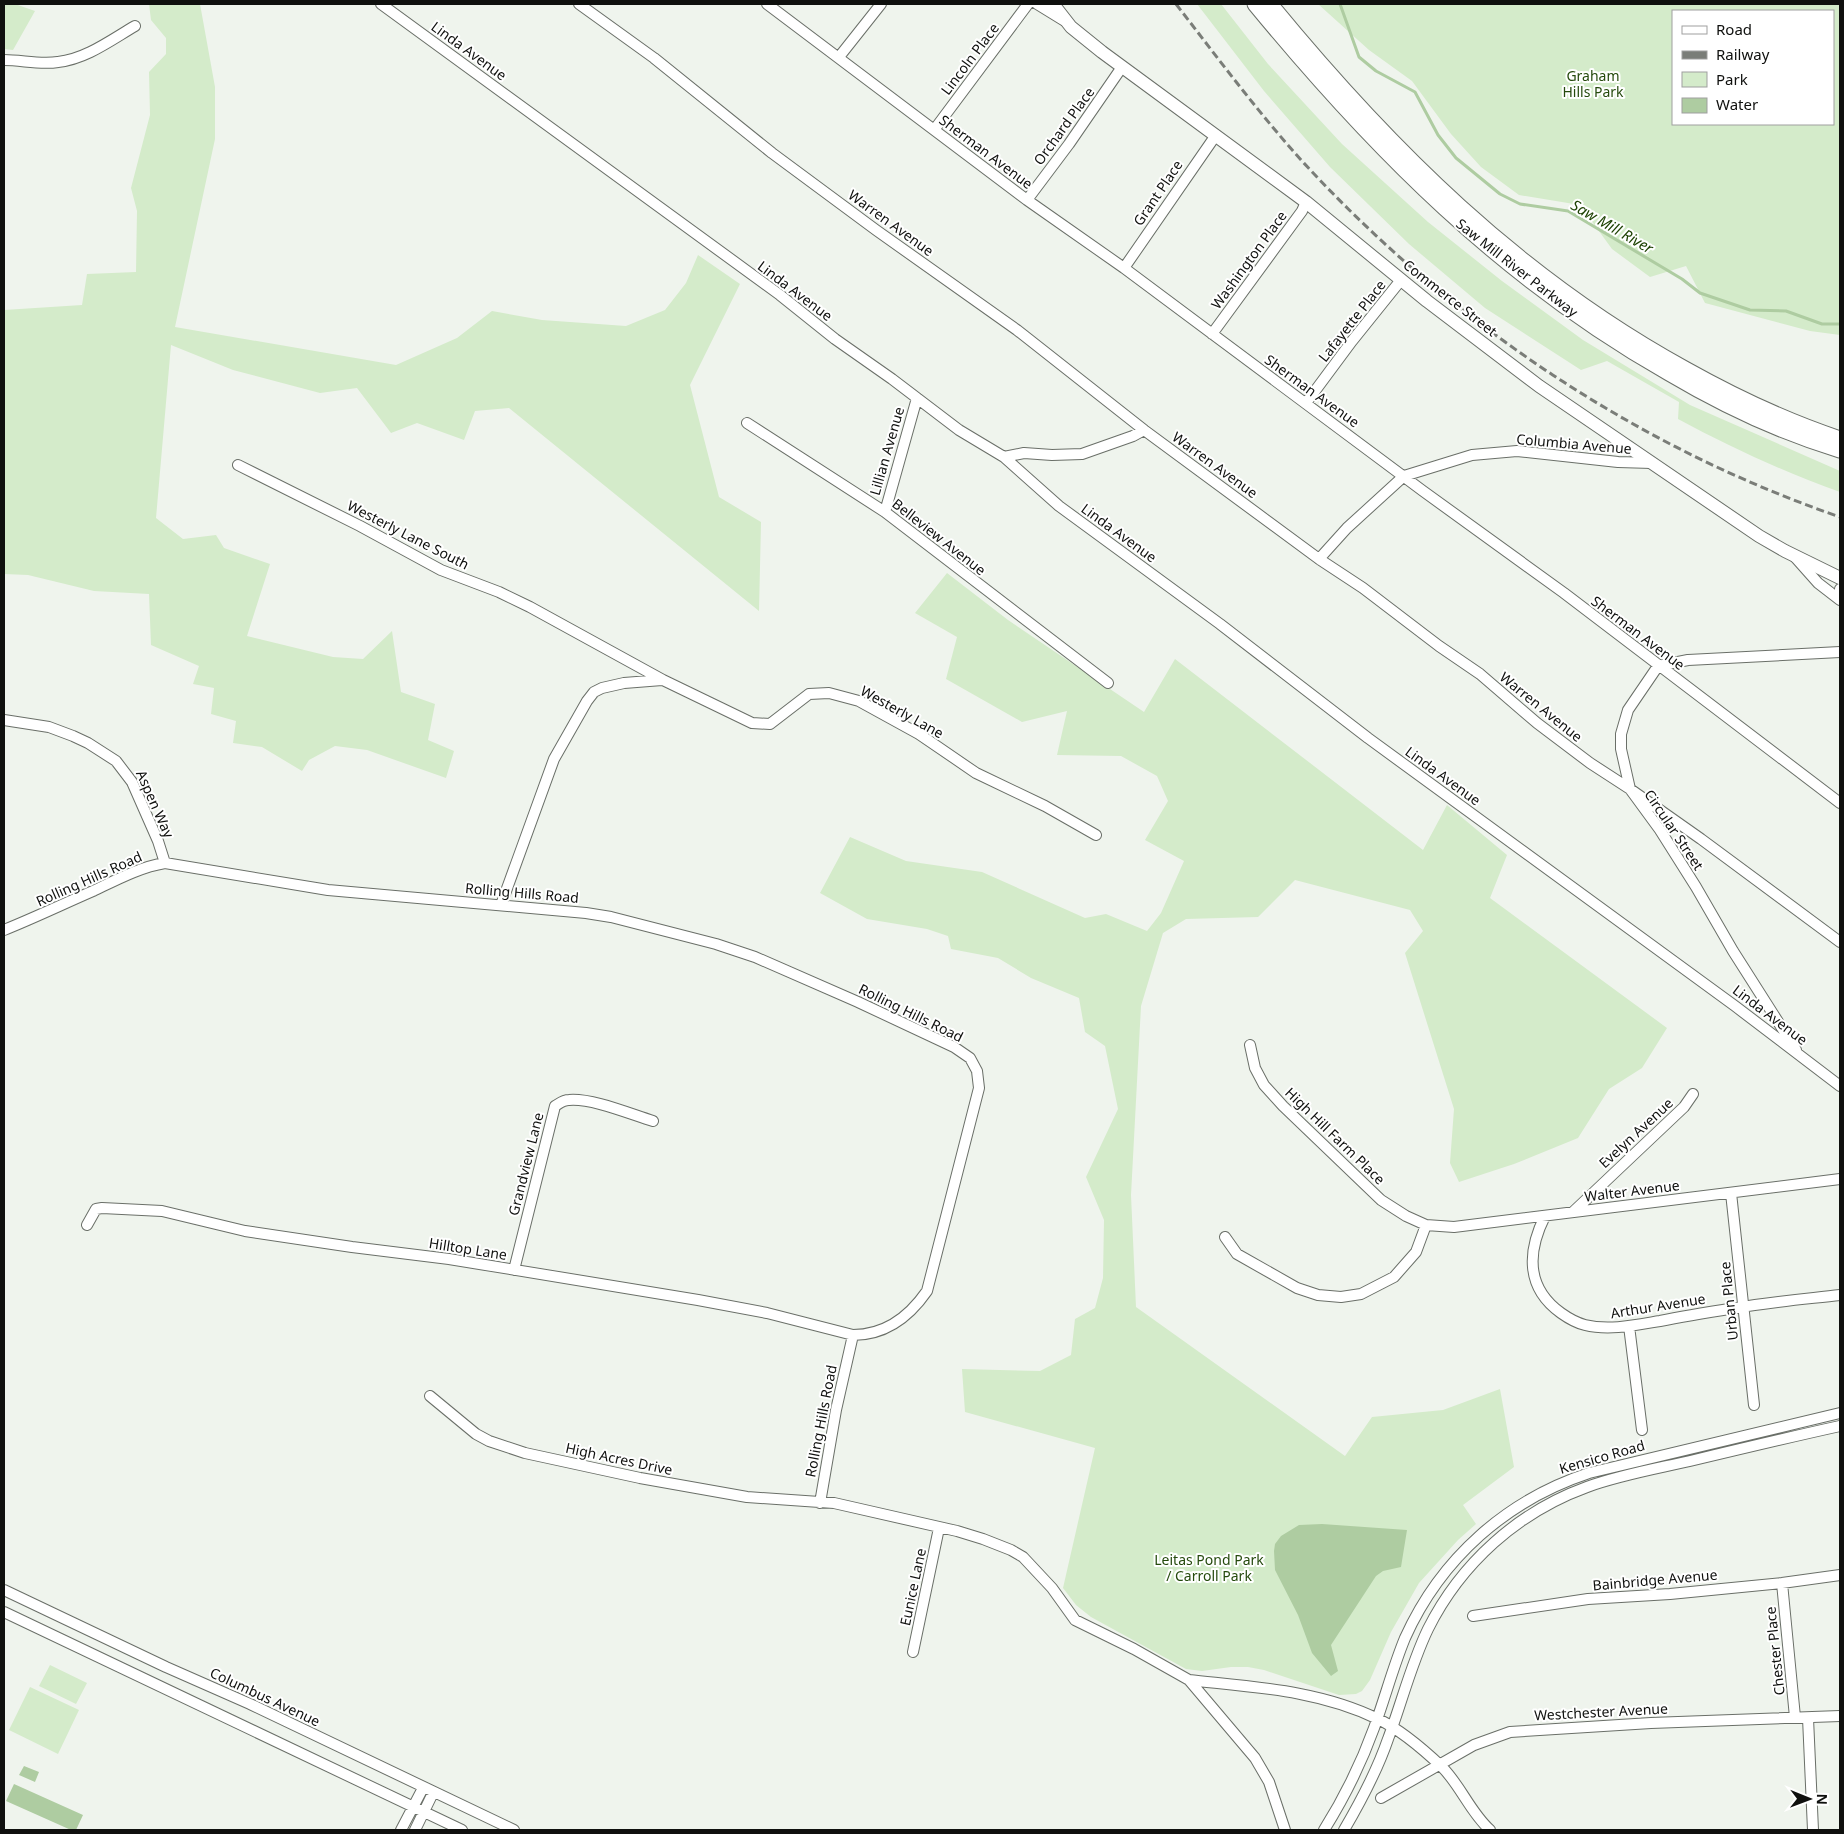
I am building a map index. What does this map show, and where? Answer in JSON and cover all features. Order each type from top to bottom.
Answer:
[{"type":"highway","name":"Saw Mill River Parkway","points":[[1255,4],[1329,90],[1404,170],[1458,222],[1528,280],[1618,344],[1682,381],[1731,407],[1781,430],[1840,450]]},
{"type":"highway","name":"Saw Mill River Parkway","points":[[1270,4],[1344,89],[1426,176],[1493,238],[1544,278],[1626,335],[1706,381],[1772,413],[1840,439]]},
{"type":"main road","name":"Commerce Street","points":[[1053,4],[1063,20],[1122,67],[1216,134],[1306,202],[1401,280],[1532,380],[1760,536],[1793,556]]},
{"type":"main road","points":[[1793,556],[1840,578]]},
{"type":"street","name":"Linda Avenue","points":[[381,4],[554,129],[959,430],[1004,457],[1059,506],[1220,624],[1368,738],[1735,1006],[1840,1086]]},
{"type":"street","name":"Warren Avenue","points":[[579,4],[654,58],[772,153],[876,230],[1017,330],[1144,430],[1319,559],[1363,588],[1439,646],[1480,674],[1537,723],[1590,763],[1630,789],[1840,942]]},
{"type":"street","name":"Sherman Avenue","points":[[767,4],[1027,200],[1124,268],[1564,593],[1840,803]]},
{"type":"street","points":[[840,58],[881,4]]},
{"type":"street","name":"Lincoln Place","points":[[934,130],[1028,4]]},
{"type":"street","points":[[1037,4],[1063,20]]},
{"type":"street","points":[[4,60],[42,63],[76,59],[135,26]]},
{"type":"street","name":"Orchard Place","points":[[1027,200],[1069,144],[1122,67]]},
{"type":"street","name":"Grant Place","points":[[1124,268],[1216,134]]},
{"type":"street","name":"Washington Place","points":[[1212,334],[1302,211],[1306,202]]},
{"type":"street","name":"Lafayette Place","points":[[1306,403],[1401,280]]},
{"type":"street","name":"Lillian Avenue","points":[[884,512],[917,398]]},
{"type":"street","name":"Belleview Avenue","points":[[747,423],[884,512],[1108,683]]},
{"type":"street","points":[[1004,457],[1024,453],[1052,455],[1082,454],[1133,436],[1144,430]]},
{"type":"street","name":"Columbia Avenue","points":[[1319,559],[1347,528],[1404,476],[1472,455],[1517,451],[1618,462],[1654,463]]},
{"type":"street","name":"Westerly Lane South","points":[[238,465],[360,526],[441,570],[499,592],[592,641]]},
{"type":"street","name":"Commerce Street","points":[[1793,556],[1811,576],[1840,600]]},
{"type":"street","points":[[1840,589],[1840,594]]},
{"type":"street","name":"Westerly Lane","points":[[592,641],[663,680],[759,725],[770,724],[809,694],[829,693],[859,701],[919,734],[976,773],[1045,806],[1096,835]]},
{"type":"street","points":[[1658,666],[1688,660],[1840,652]]},
{"type":"street","name":"Circular Street","points":[[1658,666],[1628,710],[1621,734],[1621,749],[1630,789],[1660,830],[1696,886],[1733,951],[1799,1055]]},
{"type":"street","points":[[500,905],[554,759],[587,701],[594,692],[602,688],[624,683],[663,680]]},
{"type":"street","name":"Aspen Way","points":[[4,720],[50,728],[73,736],[88,743],[116,762],[132,782],[158,841],[165,863]]},
{"type":"street","name":"Rolling Hills Road","points":[[4,930],[119,878],[156,864],[165,863],[328,890],[586,913],[611,917],[716,944],[755,957],[954,1047],[970,1058],[977,1071],[979,1088],[927,1291],[914,1309],[902,1318],[867,1335],[853,1335],[836,1410],[820,1503]]},
{"type":"street","name":"High Hill Farm Place","points":[[1250,1045],[1255,1068],[1264,1085],[1283,1106],[1381,1200],[1406,1216],[1426,1225]]},
{"type":"street","name":"Evelyn Avenue","points":[[1573,1212],[1684,1107],[1693,1094]]},
{"type":"street","name":"Grandview Lane","points":[[514,1270],[555,1106],[568,1100],[584,1101],[653,1121]]},
{"type":"street","name":"Walter Avenue","points":[[1426,1225],[1454,1226],[1545,1216],[1840,1179]]},
{"type":"street","name":"Urban Place","points":[[1731,1193],[1754,1405]]},
{"type":"street","name":"Hilltop Lane","points":[[86,1225],[96,1209],[162,1211],[245,1230],[352,1247],[449,1259],[724,1305],[768,1313],[853,1335]]},
{"type":"street","name":"Arthur Avenue","points":[[1545,1216],[1538,1229],[1533,1268],[1535,1284],[1544,1298],[1564,1315],[1583,1325],[1605,1328],[1628,1326],[1743,1306],[1840,1295]]},
{"type":"street","points":[[1225,1237],[1237,1254],[1297,1288],[1318,1295],[1341,1297],[1361,1294],[1394,1277],[1416,1252],[1426,1225]]},
{"type":"street","points":[[1628,1326],[1642,1430]]},
{"type":"street","name":"High Acres Drive","points":[[430,1396],[476,1434],[489,1441],[525,1453],[640,1478],[747,1497],[820,1503]]},
{"type":"street","name":"Kensico Road","points":[[1344,1830],[1374,1775],[1401,1649],[1427,1597],[1440,1578],[1463,1551],[1488,1527],[1516,1507],[1557,1485],[1601,1469],[1840,1414]]},
{"type":"street","name":"Kensico Road","points":[[1324,1830],[1385,1723],[1422,1642],[1444,1601],[1480,1555],[1501,1536],[1524,1519],[1554,1501],[1599,1483],[1840,1426]]},
{"type":"street","points":[[820,1503],[834,1502],[983,1539],[1023,1557],[1052,1588],[1075,1620],[1189,1680],[1255,1758],[1269,1782],[1286,1830]]},
{"type":"street","name":"Eunice Lane","points":[[913,1652],[939,1528]]},
{"type":"street","name":"Bainbridge Avenue","points":[[1473,1616],[1545,1604],[1612,1596],[1670,1594],[1782,1583],[1840,1575]]},
{"type":"street","name":"Chester Place","points":[[1782,1583],[1795,1717]]},
{"type":"street","name":"Columbus Avenue","points":[[4,1590],[151,1660],[250,1704],[514,1830]]},
{"type":"street","points":[[4,1612],[462,1830]]},
{"type":"street","points":[[1189,1680],[1288,1691],[1331,1702],[1385,1723],[1410,1740],[1450,1776],[1473,1811],[1490,1830]]},
{"type":"street","name":"Westchester Avenue","points":[[1381,1798],[1474,1745],[1510,1732],[1651,1723],[1840,1716]]},
{"type":"street","points":[[1808,1718],[1813,1830]]},
{"type":"street","points":[[401,1830],[423,1788]]},
{"type":"street","points":[[415,1830],[433,1793]]},
{"type":"green space","points":[[4,4],[15,4],[35,11],[13,50],[4,49]]},
{"type":"green space","points":[[149,4],[200,4],[215,87],[215,139],[175,327],[396,365],[457,338],[492,311],[542,320],[626,326],[665,310],[686,283],[698,255],[740,284],[690,385],[719,497],[761,522],[759,611],[509,408],[475,411],[464,440],[417,423],[391,433],[357,388],[320,393],[233,370],[171,345],[156,518],[183,539],[216,535],[224,548],[270,564],[247,636],[333,657],[363,659],[392,631],[401,692],[435,704],[428,740],[454,751],[446,778],[367,750],[335,746],[309,760],[302,771],[262,747],[233,743],[236,721],[211,714],[214,688],[193,684],[199,666],[151,645],[149,594],[94,591],[28,575],[4,574],[4,310],[82,305],[87,274],[136,272],[137,211],[131,188],[150,115],[149,72],[166,54],[166,38],[151,20]]},
{"type":"green space","points":[[1197,4],[1221,4],[1268,64],[1342,144],[1428,222],[1502,281],[1583,340],[1690,405],[1840,471],[1840,492],[1758,458],[1678,419],[1679,402],[1607,361],[1581,370],[1485,308],[1409,244],[1330,167],[1264,91]]},
{"type":"green space","name":"Graham Hills Park","points":[[1318,4],[1840,4],[1840,335],[1810,331],[1705,303],[1686,266],[1650,277],[1612,249],[1580,205],[1519,195],[1481,167],[1451,134],[1412,81],[1369,50]]},
{"type":"green space","name":"Leitas Pond Park / Carroll Park","points":[[947,573],[1008,620],[1144,712],[1175,659],[1423,850],[1447,805],[1507,855],[1490,898],[1667,1028],[1642,1068],[1609,1089],[1578,1138],[1514,1164],[1459,1182],[1450,1163],[1454,1109],[1405,953],[1423,931],[1410,910],[1295,880],[1258,917],[1186,919],[1163,933],[1141,1006],[1131,1195],[1136,1307],[1345,1456],[1372,1417],[1443,1410],[1500,1389],[1514,1467],[1463,1505],[1476,1524],[1458,1540],[1419,1583],[1391,1632],[1370,1680],[1362,1691],[1356,1694],[1339,1695],[1264,1670],[1248,1667],[1202,1671],[1186,1669],[1091,1617],[1076,1605],[1063,1588],[1095,1448],[965,1412],[962,1369],[1040,1371],[1071,1355],[1075,1319],[1095,1308],[1103,1278],[1104,1220],[1086,1177],[1118,1109],[1105,1046],[1085,1032],[1079,998],[1031,978],[998,958],[951,949],[948,936],[927,929],[867,919],[820,893],[850,837],[906,861],[982,872],[1085,918],[1106,914],[1147,931],[1161,913],[1184,861],[1145,840],[1168,801],[1157,776],[1121,756],[1057,755],[1067,711],[1022,722],[946,679],[957,637],[915,613]]},
{"type":"green space","points":[[50,1665],[87,1683],[76,1704],[39,1686]]},
{"type":"green space","points":[[30,1687],[79,1710],[58,1754],[9,1730]]},
{"type":"water","points":[[1322,1524],[1407,1530],[1401,1567],[1383,1571],[1376,1576],[1331,1645],[1338,1671],[1331,1676],[1312,1653],[1298,1615],[1275,1570],[1275,1544],[1281,1536],[1299,1525]]},
{"type":"water","points":[[24,1766],[39,1772],[35,1782],[19,1775]]},
{"type":"water","points":[[14,1784],[83,1815],[76,1830],[71,1830],[6,1801]]},
{"type":"waterway","name":"Saw Mill River","points":[[1340,4],[1359,57],[1376,71],[1415,92],[1438,135],[1456,158],[1500,194],[1520,204],[1568,211],[1682,279],[1700,293],[1750,310],[1786,311],[1822,324],[1840,324]]},
{"type":"railway","points":[[1176,4],[1253,103],[1302,161],[1359,219],[1419,274],[1483,325],[1549,372],[1618,415],[1690,454],[1764,488],[1840,517]]}]
